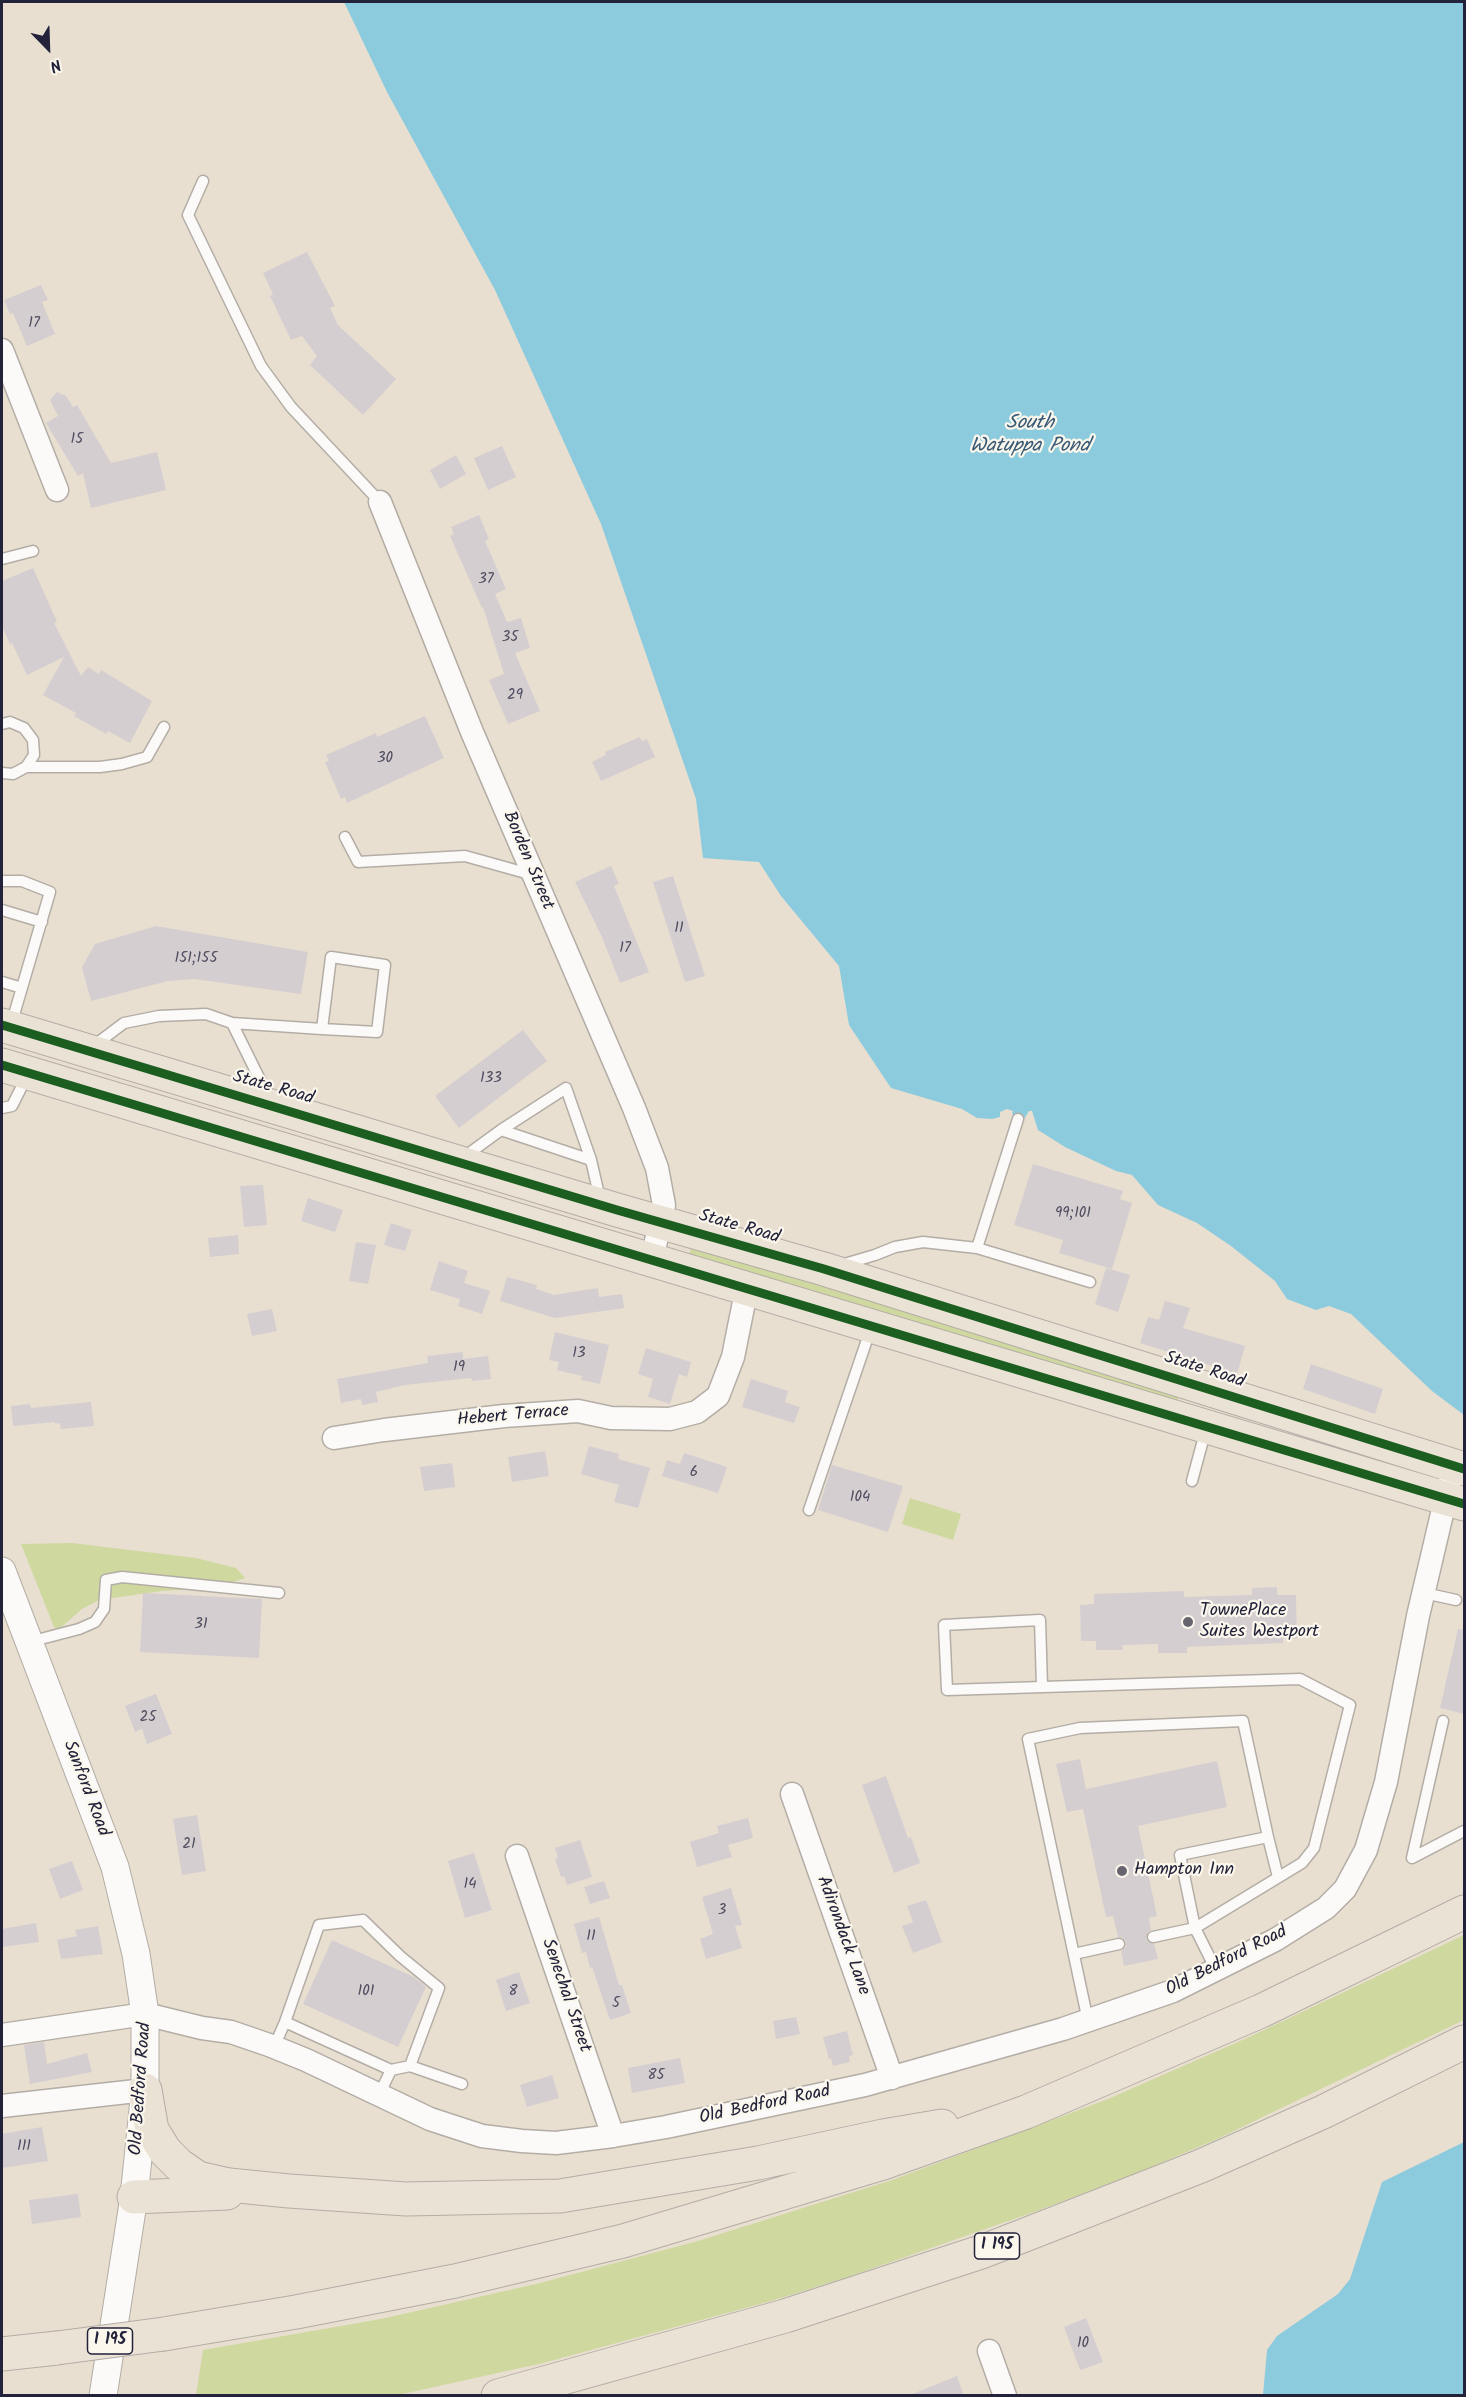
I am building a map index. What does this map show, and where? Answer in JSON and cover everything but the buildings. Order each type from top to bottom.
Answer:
[{"type":"main road","name":"State Road","points":[[6,1026],[601,1205],[824,1269],[1459,1467]]},
{"type":"main road","points":[[15,1069],[1455,1501]]},
{"type":"main road","name":"I 195","points":[[2,2354],[164,2334],[296,2312],[455,2281],[623,2241],[883,2163],[1026,2112],[1262,2011],[1464,1912]]},
{"type":"main road","name":"I 195","points":[[498,2396],[785,2316],[974,2254],[1201,2166],[1323,2112],[1464,2042]]},
{"type":"main road","points":[[145,2090],[152,2130],[165,2151],[179,2165],[198,2178],[229,2185],[406,2199],[560,2196],[758,2163],[883,2136],[1026,2112]]},
{"type":"main road","points":[[134,2197],[289,2191]]},
{"type":"street","points":[[2,350],[57,490]]},
{"type":"street","name":"Borden Street","points":[[380,502],[472,732],[634,1108],[657,1168],[664,1205],[652,1259]]},
{"type":"street","name":"Hebert Terrace","points":[[334,1438],[504,1416],[578,1411],[611,1418],[670,1419],[697,1412],[718,1396],[733,1357],[747,1287]]},
{"type":"street","points":[[1200,1423],[1202,1388]]},
{"type":"street","name":"Old Bedford Road","points":[[103,2396],[134,2197],[145,2090],[145,2014],[202,2028],[231,2032],[274,2047],[430,2119],[482,2136],[556,2143],[613,2136],[784,2103],[892,2078],[1088,2021],[1173,1991],[1275,1940],[1326,1908],[1345,1889],[1366,1850],[1386,1782],[1424,1593],[1455,1501],[1459,1467]]},
{"type":"street","name":"Sanford Road","points":[[2,1571],[115,1867],[136,1954],[145,2014]]},
{"type":"street","name":"Adirondack Lane","points":[[792,1794],[892,2078]]},
{"type":"street","name":"Senechal Street","points":[[517,1856],[613,2136]]},
{"type":"street","points":[[2,2035],[145,2014]]},
{"type":"street","points":[[2,2106],[145,2090]]},
{"type":"street","points":[[989,2351],[1005,2396]]},
{"type":"lane","points":[[203,181],[188,215],[261,366],[291,407],[380,502]]},
{"type":"lane","points":[[2,559],[33,551]]},
{"type":"lane","points":[[2,724],[10,722],[24,728],[33,740],[34,755],[26,768]]},
{"type":"lane","points":[[2,773],[14,774],[26,768],[100,767],[147,757],[164,727]]},
{"type":"lane","points":[[345,837],[358,862],[465,856],[533,876]]},
{"type":"lane","points":[[2,881],[22,881],[50,892],[22,987],[6,1026]]},
{"type":"lane","points":[[2,910],[42,922]]},
{"type":"lane","points":[[88,1051],[124,1023],[159,1016],[206,1014],[232,1023],[322,1029],[377,1032],[385,965],[330,957],[322,1029]]},
{"type":"lane","points":[[2,982],[22,987]]},
{"type":"lane","points":[[232,1023],[273,1107]]},
{"type":"lane","points":[[2,1108],[12,1106],[15,1069]]},
{"type":"lane","points":[[457,1161],[566,1088],[591,1160],[601,1205]]},
{"type":"lane","points":[[977,1248],[1018,1119]]},
{"type":"lane","points":[[501,1130],[591,1160]]},
{"type":"lane","points":[[824,1269],[875,1255],[895,1246],[923,1242],[977,1248],[1090,1282]]},
{"type":"lane","points":[[809,1510],[872,1325]]},
{"type":"lane","points":[[1192,1481],[1200,1423]]},
{"type":"lane","points":[[29,1642],[79,1629],[95,1622],[104,1609],[106,1580],[122,1577],[279,1593]]},
{"type":"lane","points":[[1424,1593],[1456,1600]]},
{"type":"lane","points":[[1042,1686],[1040,1620],[944,1625],[947,1690],[1300,1679],[1350,1705],[1314,1848],[1302,1863],[1195,1928],[1153,1937]]},
{"type":"lane","points":[[1088,2021],[1028,1739],[1080,1728],[1243,1721],[1278,1877]]},
{"type":"lane","points":[[1443,1721],[1412,1858],[1464,1831]]},
{"type":"lane","points":[[1216,1971],[1195,1928],[1180,1856],[1268,1837]]},
{"type":"lane","points":[[274,2047],[319,1925],[363,1920],[400,1956],[440,1988],[410,2066]]},
{"type":"lane","points":[[1074,1954],[1119,1944]]},
{"type":"lane","points":[[285,2022],[391,2070],[410,2066],[462,2084]]},
{"type":"lane","points":[[379,2095],[391,2070]]},
{"type":"green space","points":[[692,1246],[1180,1393],[1175,1407],[688,1257]]},
{"type":"green space","points":[[910,1498],[961,1514],[953,1540],[902,1524]]},
{"type":"green space","points":[[72,1543],[196,1558],[236,1568],[245,1578],[215,1588],[162,1591],[99,1600],[82,1609],[59,1629],[54,1627],[21,1544]]},
{"type":"green space","points":[[1464,1935],[1464,2020],[1215,2140],[1142,2171],[1034,2212],[848,2277],[771,2301],[543,2363],[398,2395],[196,2395],[203,2350],[381,2319],[536,2284],[698,2241],[892,2180],[1108,2099],[1247,2038]]},
{"type":"water","name":"South Watuppa Pond","points":[[344,2],[1464,2],[1464,1415],[1432,1391],[1351,1314],[1329,1306],[1316,1310],[1287,1299],[1275,1281],[1231,1246],[1197,1223],[1158,1205],[1132,1175],[1116,1171],[1065,1147],[1038,1130],[1032,1111],[1029,1111],[1024,1119],[1007,1109],[1000,1112],[1000,1117],[977,1118],[962,1109],[891,1088],[849,1025],[839,966],[781,896],[759,862],[703,858],[696,799],[601,524],[495,290],[387,92]]},
{"type":"water","points":[[1464,2142],[1464,2395],[1263,2395],[1267,2350],[1277,2336],[1338,2294],[1350,2279],[1382,2182]]},
{"type":"cycle path","points":[[2,1025],[617,1210],[824,1269],[1464,1469]]},
{"type":"cycle path","points":[[2,1065],[1464,1504]]},
{"type":"place","name":"TownePlace Suites Westport","points":[[1188,1622]]},
{"type":"place","name":"Hampton Inn","points":[[1122,1871]]}]
